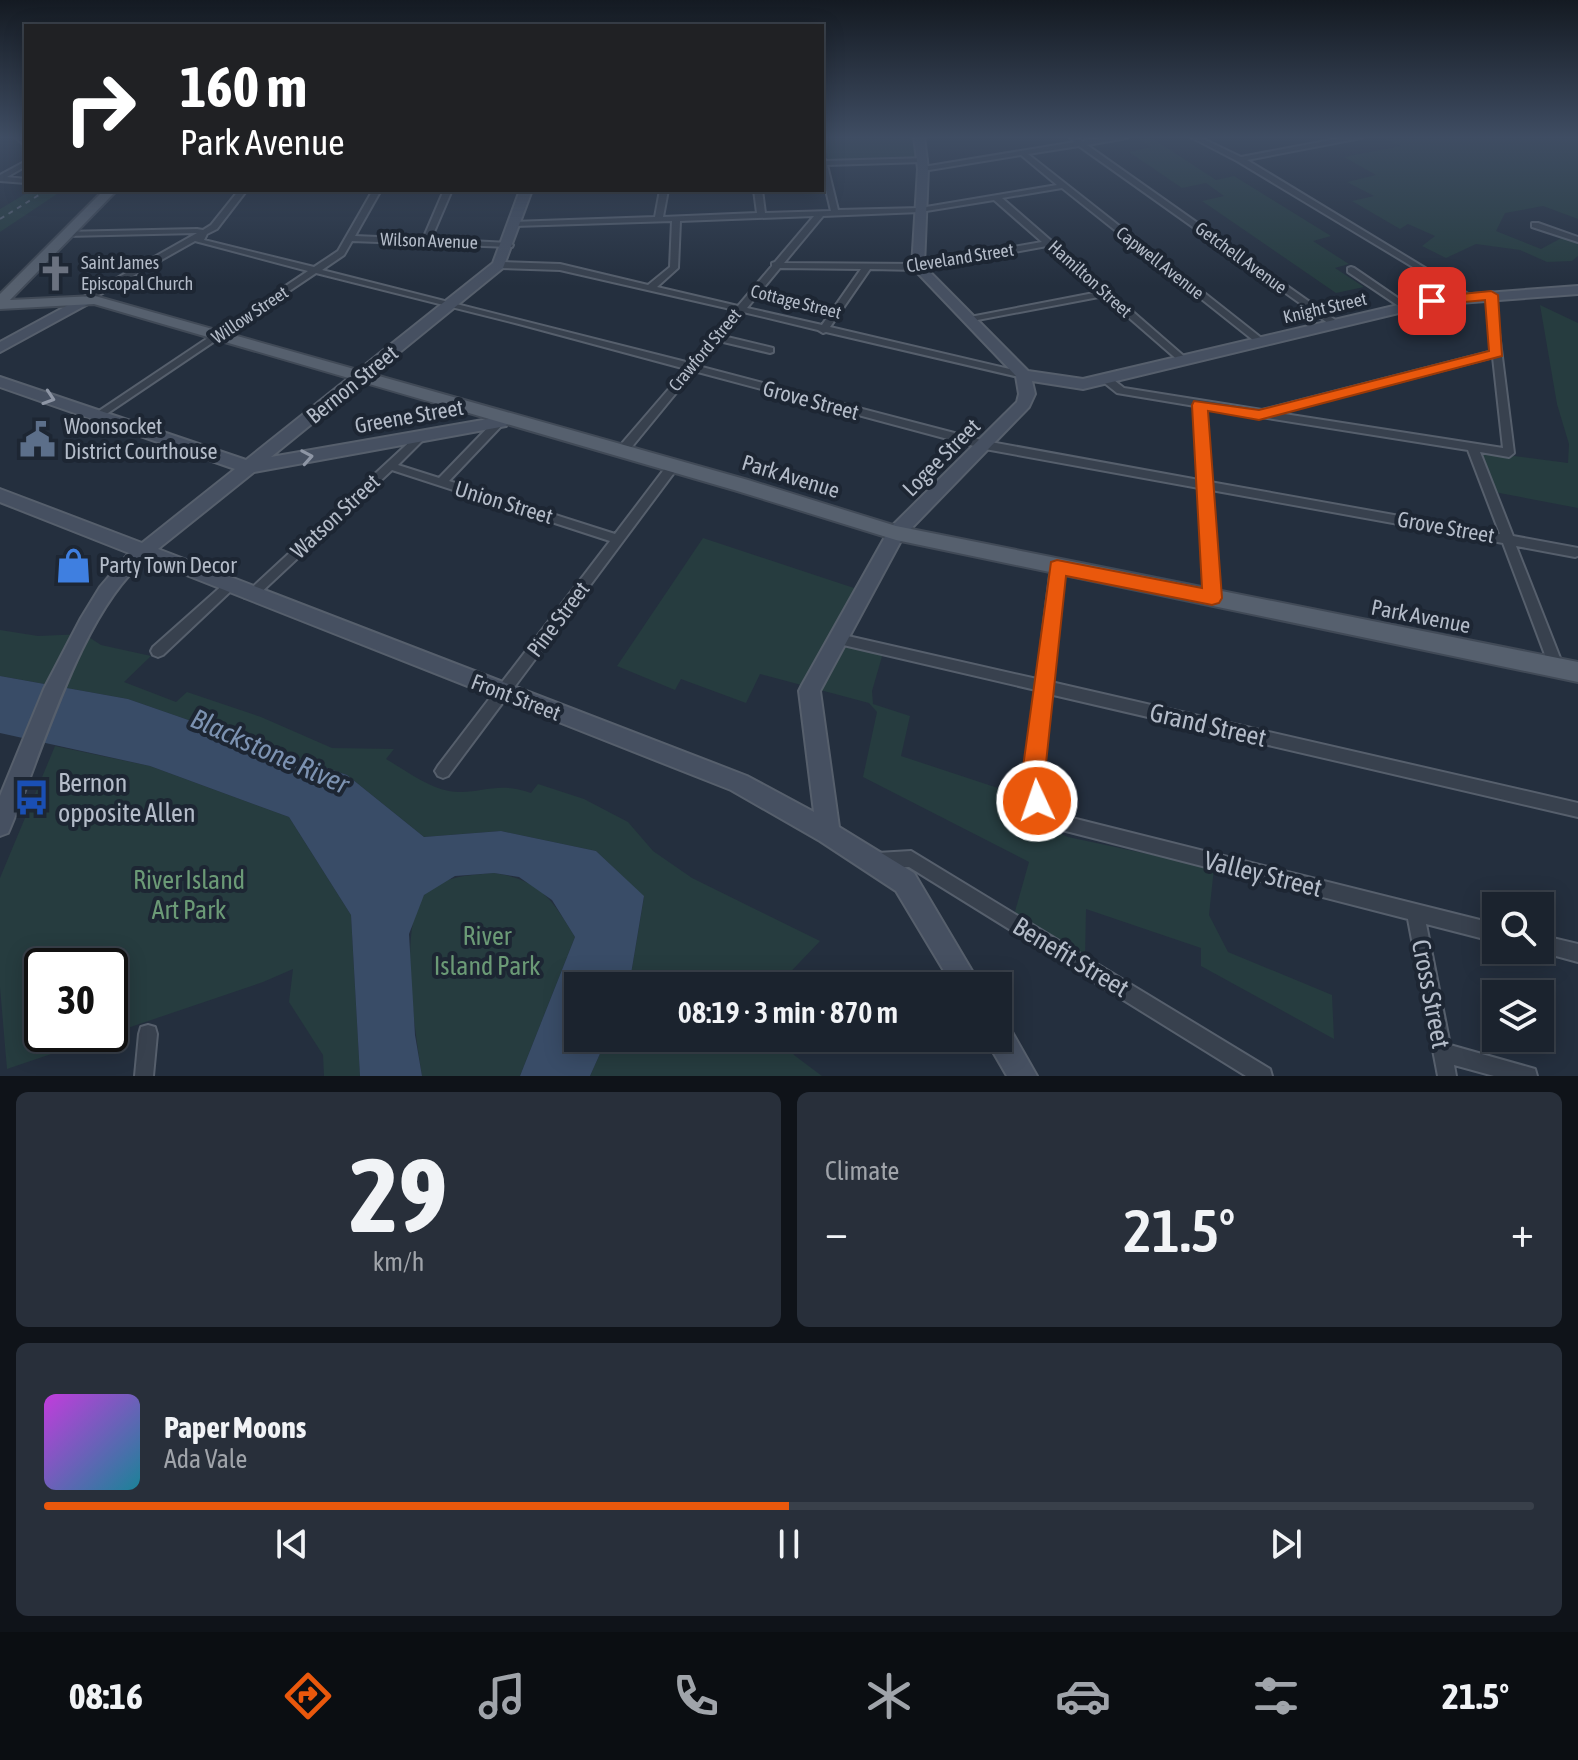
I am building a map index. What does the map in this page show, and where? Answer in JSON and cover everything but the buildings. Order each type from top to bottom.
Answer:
[{"type":"main road","points":[[0,304],[109,192]]},
{"type":"main road","name":"Park Avenue","points":[[0,304],[95,300],[896,533],[1578,672]]},
{"type":"street","points":[[828,186],[835,213]]},
{"type":"street","points":[[922,186],[918,267],[1023,375]]},
{"type":"street","points":[[515,224],[920,210],[1062,186]]},
{"type":"street","name":"Capwell Avenue","points":[[1063,186],[1261,342]]},
{"type":"street","name":"Getchell Avenue","points":[[1142,186],[1335,324]]},
{"type":"street","points":[[1285,186],[1469,297]]},
{"type":"street","points":[[0,348],[214,227],[241,192]]},
{"type":"street","name":"Willow Street","points":[[98,415],[341,253],[376,192]]},
{"type":"street","points":[[426,241],[447,192]]},
{"type":"street","name":"Bernon Street","points":[[0,825],[7,792],[29,756],[57,688],[85,636],[138,569],[144,553],[499,265],[509,245],[525,192]]},
{"type":"street","points":[[659,219],[664,192]]},
{"type":"street","points":[[758,192],[761,216]]},
{"type":"street","name":"Hamilton Street","points":[[997,198],[1183,360]]},
{"type":"street","name":"Crawford Street","points":[[622,451],[820,214]]},
{"type":"street","points":[[650,288],[674,268],[676,218]]},
{"type":"street","points":[[1535,225],[1578,240]]},
{"type":"street","points":[[66,234],[204,233]]},
{"type":"street","name":"Grove Street","points":[[204,233],[199,241],[448,306],[522,322],[689,369],[985,445],[1575,552]]},
{"type":"street","name":"Wilson Avenue","points":[[349,238],[509,245]]},
{"type":"street","name":"Cleveland Street","points":[[775,265],[918,267],[1049,243]]},
{"type":"street","name":"Cottage Street","points":[[499,265],[560,267],[1023,375],[1083,384]]},
{"type":"street","points":[[823,330],[866,268]]},
{"type":"street","points":[[1351,270],[1406,307]]},
{"type":"street","name":"Knight Street","points":[[1083,384],[1406,307],[1469,297],[1578,290]]},
{"type":"street","points":[[970,320],[1106,293]]},
{"type":"street","points":[[1106,379],[1121,391],[1509,453],[1491,295]]},
{"type":"street","points":[[715,337],[770,350]]},
{"type":"street","points":[[1259,415],[1497,353]]},
{"type":"street","name":"Logee Street","points":[[828,833],[809,691],[896,533],[1024,404],[1027,394],[1023,375]]},
{"type":"street","name":"Greene Street","points":[[0,382],[248,467],[501,420]]},
{"type":"street","points":[[1200,405],[1212,598]]},
{"type":"street","points":[[441,482],[501,420]]},
{"type":"street","name":"Watson Street","points":[[250,595],[421,437]]},
{"type":"street","points":[[1473,448],[1557,668]]},
{"type":"street","name":"Union Street","points":[[390,466],[618,539]]},
{"type":"street","name":"Pine Street","points":[[443,771],[673,466]]},
{"type":"street","name":"Front Street","points":[[0,495],[739,783],[828,833],[905,882],[960,972]]},
{"type":"street","points":[[1045,687],[1057,567]]},
{"type":"street","points":[[158,651],[229,586]]},
{"type":"street","name":"Grand Street","points":[[839,639],[1578,810]]},
{"type":"street","name":"Valley Street","points":[[1045,687],[1032,782],[1037,801],[1068,825],[1482,929]]},
{"type":"street","name":"Benefit Street","points":[[874,861],[911,859],[1263,1075]]},
{"type":"street","name":"Cross Street","points":[[1415,912],[1447,1076]]},
{"type":"street","points":[[1554,947],[1578,953]]},
{"type":"street","points":[[144,1076],[148,1034]]},
{"type":"street","points":[[1008,1052],[1023,1076]]},
{"type":"street","points":[[1442,1052],[1528,1076]]},
{"type":"green space","points":[[1210,186],[1251,186],[1331,236],[1313,241],[1349,264],[1335,268],[1364,287],[1336,293],[1202,201],[1224,196]]},
{"type":"green space","points":[[1355,186],[1578,186],[1578,219],[1543,206],[1505,213],[1496,231],[1541,249],[1567,235],[1578,239],[1578,256],[1572,261],[1547,262],[1520,250],[1476,244],[1446,258],[1422,246],[1435,236],[1408,224],[1400,229],[1352,201],[1374,196]]},
{"type":"green space","points":[[29,192],[60,192],[0,232],[0,209]]},
{"type":"green space","points":[[1540,305],[1578,323],[1578,508],[1489,491],[1476,451],[1568,463],[1569,444],[1557,404]]},
{"type":"green space","points":[[703,538],[857,589],[834,634],[885,646],[872,691],[873,704],[910,716],[901,756],[1013,793],[1006,809],[1068,837],[1214,868],[1209,915],[1228,952],[1332,995],[1334,1039],[1201,966],[1201,948],[1086,909],[1085,959],[1014,915],[1029,862],[863,777],[877,712],[869,703],[760,674],[746,703],[681,679],[675,690],[617,666]]},
{"type":"green space","points":[[0,630],[38,636],[84,634],[101,645],[151,656],[124,682],[176,702],[187,692],[261,717],[332,748],[394,749],[386,759],[424,782],[449,791],[507,788],[531,793],[538,784],[584,799],[628,822],[653,851],[692,878],[820,941],[790,972],[631,972],[644,897],[596,851],[501,831],[424,837],[347,775],[128,699],[0,676]]},
{"type":"green space","name":"River Island Art Park","points":[[55,746],[150,766],[289,817],[351,915],[360,1076],[324,1076],[323,1055],[289,1002],[293,969],[128,1028],[128,948],[24,948],[24,1052],[57,1052],[7,1069],[0,987],[0,878]]},
{"type":"green space","name":"River Island Park","points":[[494,873],[523,881],[543,893],[575,937],[520,1076],[422,1076],[410,954],[417,909],[425,894],[440,883]]},
{"type":"green space","points":[[601,1052],[793,1052],[822,1076],[590,1076]]},
{"type":"water","name":"Blackstone River","points":[[0,676],[128,699],[347,775],[424,837],[501,831],[596,851],[644,896],[631,972],[564,972],[564,1052],[601,1052],[590,1076],[520,1076],[575,937],[552,900],[519,877],[494,873],[455,876],[424,895],[409,934],[415,1035],[422,1076],[360,1076],[351,915],[289,817],[150,766],[0,733]]},
{"type":"railway","points":[[0,219],[44,192]]},
{"type":"place","name":"Saint James Episcopal Church","points":[[55,273]]},
{"type":"place","name":"Woonsocket District Courthouse","points":[[38,439]]},
{"type":"place","name":"Party Town Decor","points":[[73,565]]},
{"type":"place","name":"Bernon opposite Allen","points":[[32,798]]},
{"type":"route","points":[[1037,801],[1032,782],[1057,567],[1212,598],[1200,405],[1259,415],[1497,353],[1491,295],[1432,301]]}]
